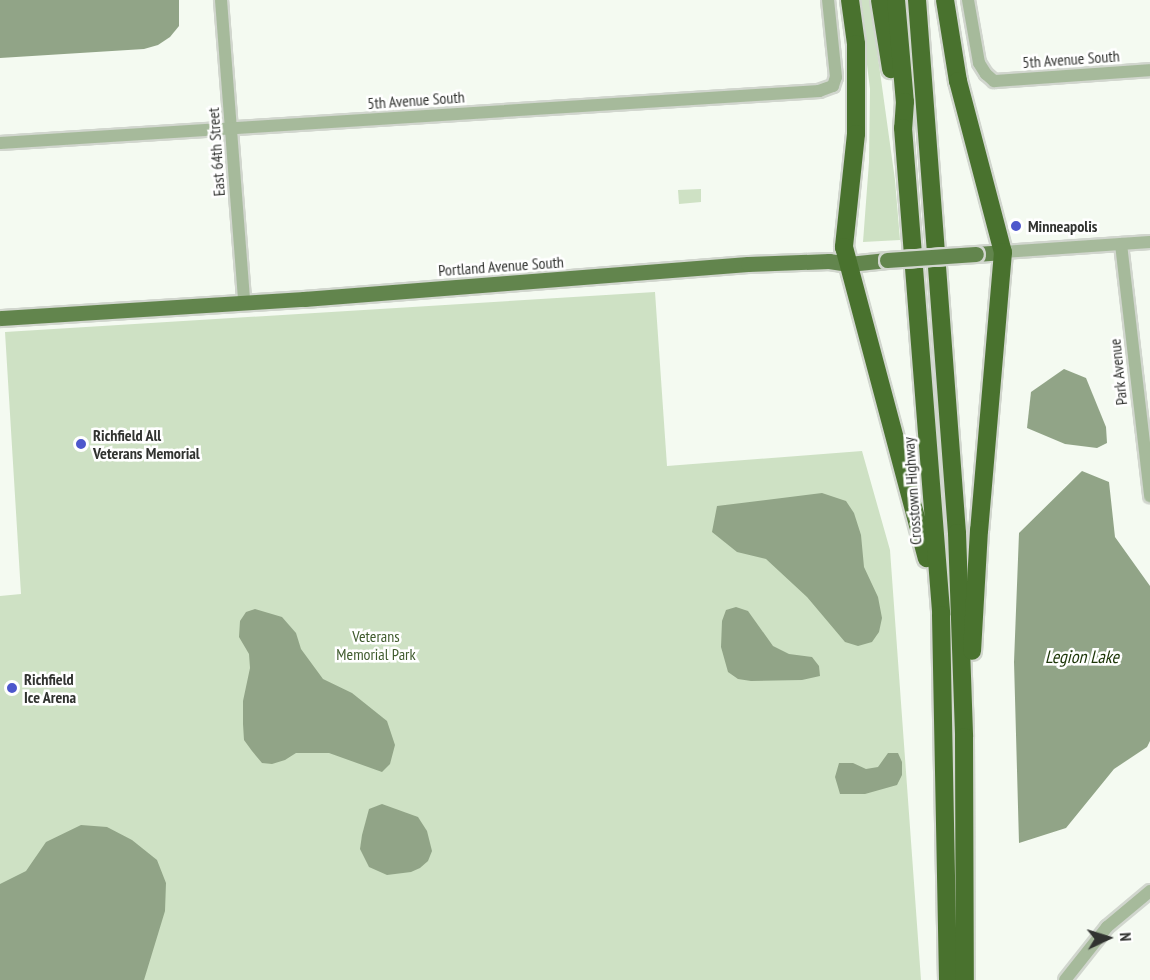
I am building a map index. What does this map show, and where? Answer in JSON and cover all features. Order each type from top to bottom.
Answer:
[{"type":"highway","points":[[850,0],[856,44],[856,134],[844,247],[919,524],[941,615]]},
{"type":"highway","points":[[880,0],[896,102],[903,128]]},
{"type":"highway","name":"Crosstown Highway","points":[[896,0],[904,102],[903,128],[941,615],[948,980]]},
{"type":"highway","points":[[917,0],[957,533],[964,736],[965,980]]},
{"type":"highway","points":[[945,0],[958,81],[1003,252],[964,736]]},
{"type":"main road","name":"Portland Avenue South","points":[[0,318],[748,264],[829,261],[849,264],[1003,252]]},
{"type":"street","name":"East 64th Street","points":[[221,0],[244,302]]},
{"type":"street","name":"5th Avenue South","points":[[0,143],[819,91],[833,86],[836,77],[828,0]]},
{"type":"street","name":"5th Avenue South","points":[[968,0],[979,63],[994,81],[1150,70]]},
{"type":"street","points":[[1003,252],[1150,242]]},
{"type":"street","name":"Park Avenue","points":[[1121,244],[1150,496]]},
{"type":"street","points":[[1065,980],[1107,927],[1150,891]]},
{"type":"green space","points":[[859,0],[870,0],[895,180],[900,240],[863,242],[869,162],[870,89]]},
{"type":"green space","points":[[701,189],[701,202],[679,204],[678,190]]},
{"type":"green space","name":"Veterans Memorial Park","points":[[655,292],[667,466],[862,451],[890,550],[921,980],[0,980],[0,596],[21,594],[5,332]]},
{"type":"water","points":[[0,0],[179,0],[179,26],[170,37],[158,45],[144,49],[0,58]]},
{"type":"water","points":[[1064,369],[1086,378],[1106,427],[1107,443],[1097,448],[1065,444],[1027,428],[1031,392]]},
{"type":"water","name":"Legion Lake","points":[[1082,471],[1109,482],[1115,537],[1150,586],[1150,741],[1147,747],[1114,769],[1066,828],[1019,843],[1014,662],[1019,533]]},
{"type":"water","points":[[822,493],[846,501],[854,513],[861,535],[864,567],[878,597],[882,618],[879,632],[872,642],[858,646],[845,642],[807,597],[766,559],[737,552],[712,532],[717,506]]},
{"type":"water","points":[[736,607],[748,611],[773,646],[789,654],[812,657],[819,666],[820,676],[802,680],[751,681],[738,679],[728,672],[721,647],[722,621],[726,610]]},
{"type":"water","points":[[255,609],[282,617],[296,633],[301,649],[323,679],[352,693],[387,721],[395,745],[390,764],[382,772],[329,753],[296,753],[272,764],[262,763],[252,751],[244,740],[243,724],[243,701],[250,668],[249,654],[239,637],[240,621],[246,612]]},
{"type":"water","points":[[888,753],[898,753],[902,762],[902,775],[897,785],[865,794],[840,794],[835,777],[839,763],[853,763],[866,769],[878,767]]},
{"type":"water","points":[[382,804],[418,817],[427,831],[432,851],[428,861],[420,868],[411,872],[387,875],[369,867],[360,849],[362,835],[369,809]]},
{"type":"water","points":[[81,825],[107,827],[132,840],[157,860],[166,883],[165,911],[144,980],[0,980],[0,884],[26,871],[46,842]]},
{"type":"place","name":"Minneapolis","points":[[1016,226]]},
{"type":"place","name":"Richfield All Veterans Memorial","points":[[81,444]]},
{"type":"place","name":"Richfield Ice Arena","points":[[12,688]]}]
